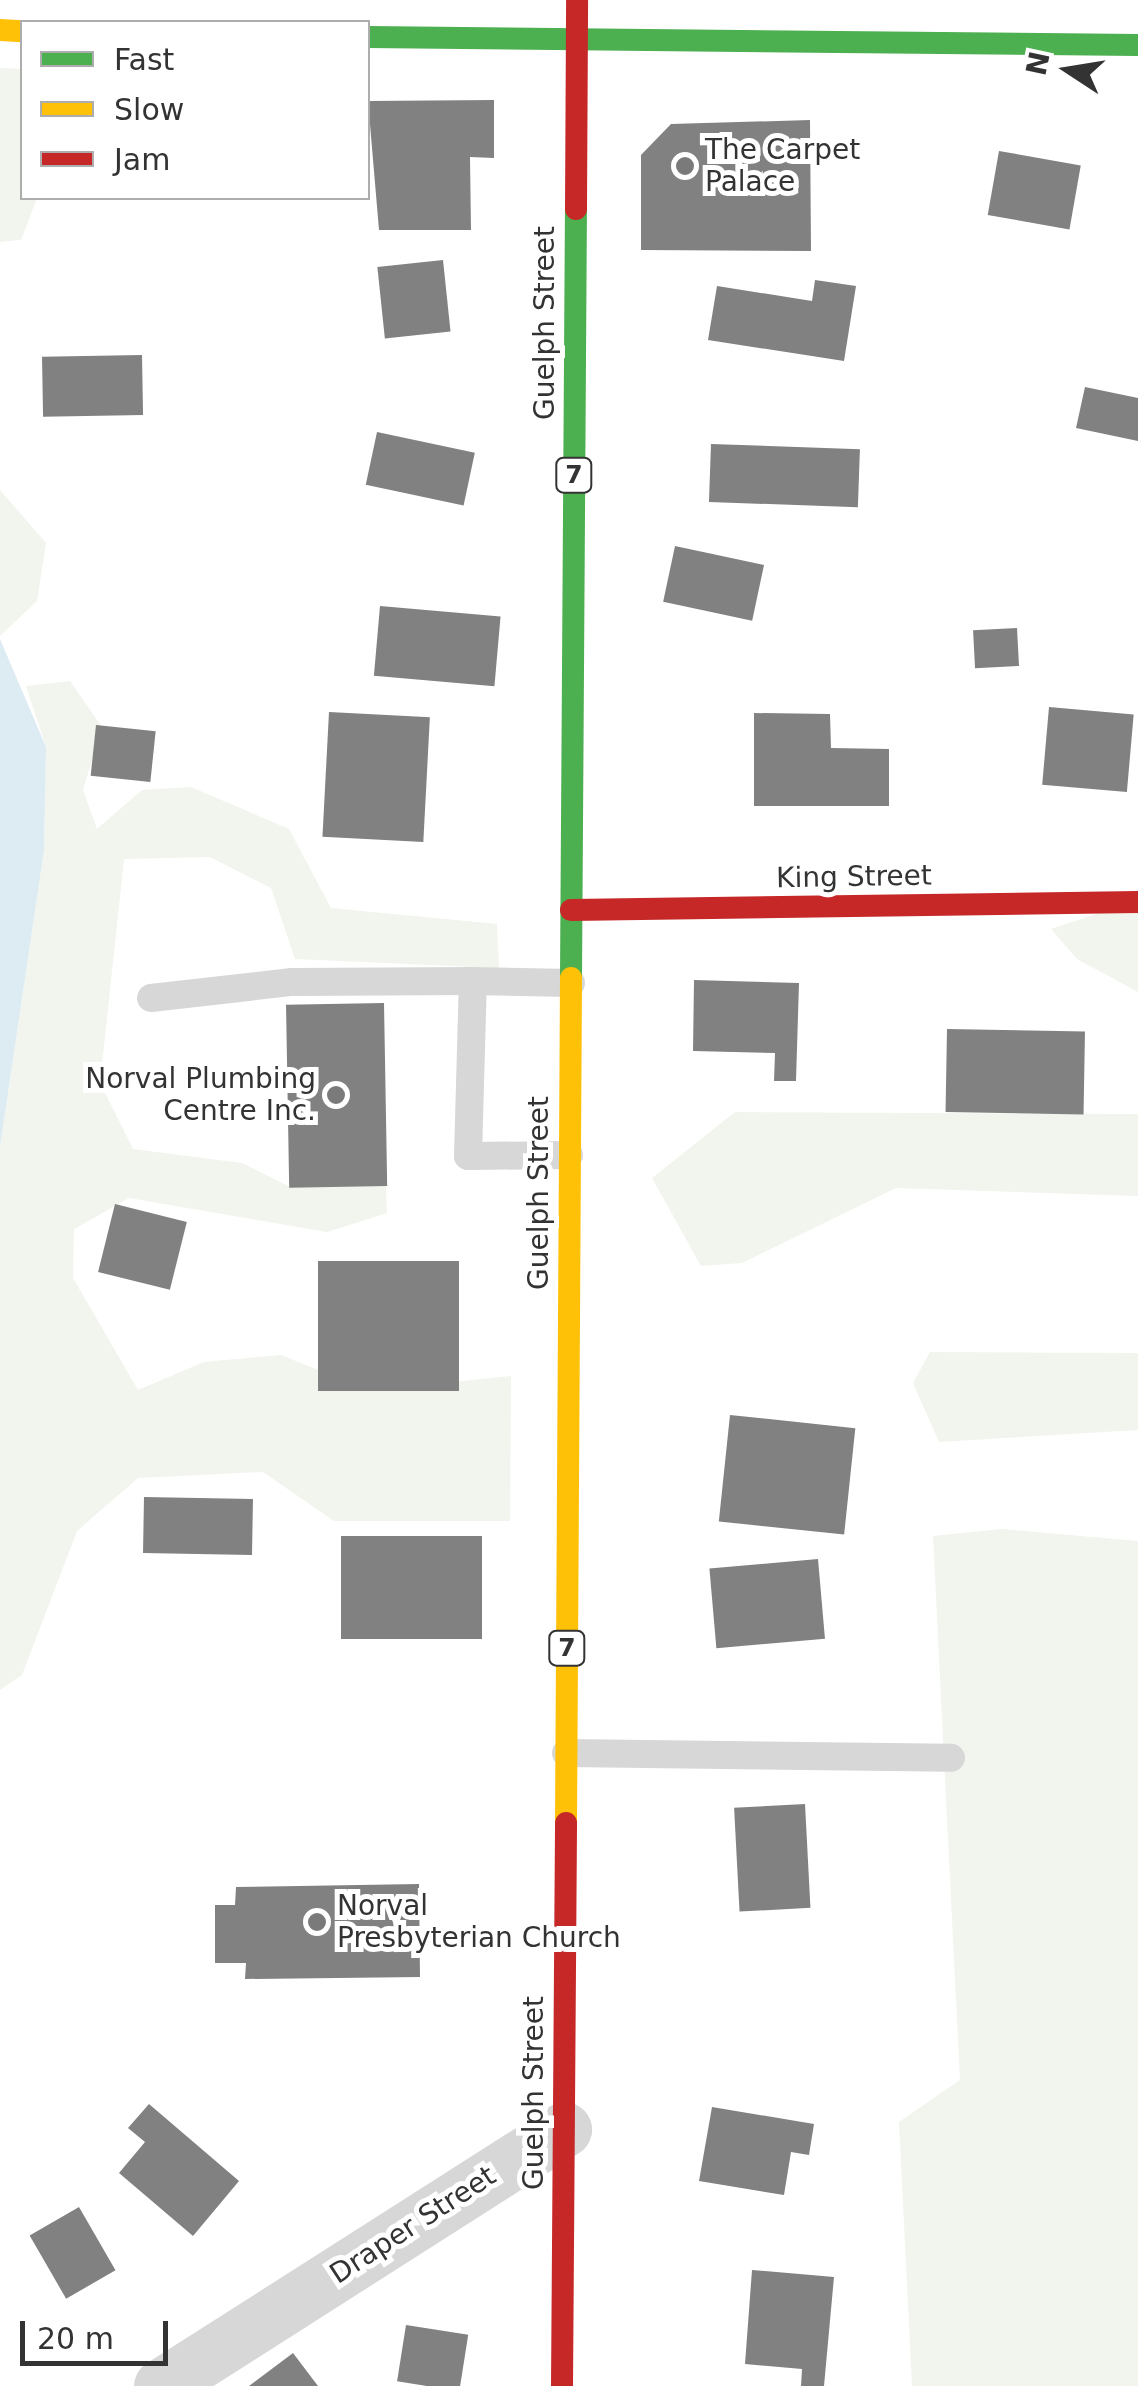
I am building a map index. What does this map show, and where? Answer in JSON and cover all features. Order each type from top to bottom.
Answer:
[{"type":"main road","name":"Guelph Street","points":[[562,2386],[577,0]]},
{"type":"main road","points":[[370,37],[1138,45]]},
{"type":"main road","name":"King Street","points":[[571,910],[1138,902]]},
{"type":"street","name":"Draper Street","points":[[161,2386],[564,2130]]},
{"type":"lane","points":[[150,998],[292,982],[571,983]]},
{"type":"lane","points":[[474,982],[468,1156],[570,1155]]},
{"type":"lane","points":[[566,1753],[951,1758]]},
{"type":"shaded area","points":[[0,68],[20,69],[20,200],[36,200],[21,240],[0,242]]},
{"type":"shaded area","points":[[0,490],[46,543],[37,601],[0,636]]},
{"type":"shaded area","points":[[0,639],[46,747],[44,850],[0,1147]]},
{"type":"shaded area","points":[[70,681],[102,727],[83,790],[97,829],[142,790],[191,787],[289,829],[331,908],[497,924],[499,968],[295,959],[271,888],[210,857],[124,859],[100,1083],[133,1149],[242,1163],[288,1186],[386,1186],[387,1213],[327,1232],[129,1198],[74,1229],[73,1278],[138,1390],[204,1362],[281,1355],[371,1391],[511,1376],[510,1521],[334,1521],[263,1472],[138,1478],[77,1531],[22,1675],[0,1690],[0,1147],[44,849],[46,747],[26,686]]},
{"type":"shaded area","points":[[1138,900],[1138,992],[1077,959],[1051,929]]},
{"type":"shaded area","points":[[735,1112],[1138,1114],[1138,1196],[896,1188],[742,1263],[701,1266],[652,1178]]},
{"type":"shaded area","points":[[930,1352],[1138,1353],[1138,1430],[939,1442],[913,1383]]},
{"type":"shaded area","points":[[1002,1529],[1138,1541],[1138,2386],[912,2386],[899,2122],[960,2080],[933,1536]]},
{"type":"building","points":[[494,100],[494,158],[470,157],[471,230],[379,230],[370,101]]},
{"type":"building","points":[[810,120],[811,251],[641,250],[641,155],[671,124]]},
{"type":"building","points":[[999,151],[1081,165],[1069,229],[988,215]]},
{"type":"building","points":[[443,260],[451,332],[385,339],[377,267]]},
{"type":"building","points":[[815,280],[856,286],[844,361],[708,340],[717,286],[812,301]]},
{"type":"building","points":[[142,355],[143,415],[43,417],[42,357]]},
{"type":"building","points":[[1085,387],[1138,398],[1138,441],[1076,428]]},
{"type":"building","points":[[377,432],[475,453],[464,506],[366,485]]},
{"type":"building","points":[[711,444],[860,449],[858,507],[709,502]]},
{"type":"building","points":[[675,546],[764,565],[752,621],[663,602]]},
{"type":"building","points":[[380,606],[501,617],[494,686],[374,676]]},
{"type":"building","points":[[1017,628],[1019,666],[975,668],[973,630]]},
{"type":"building","points":[[1049,707],[1134,714],[1127,792],[1042,785]]},
{"type":"building","points":[[329,712],[430,717],[423,842],[322,837]]},
{"type":"building","points":[[754,713],[830,714],[831,748],[889,749],[889,806],[754,806]]},
{"type":"building","points":[[96,725],[156,731],[150,782],[91,776]]},
{"type":"building","points":[[694,980],[799,983],[796,1081],[774,1081],[775,1053],[693,1051]]},
{"type":"building","name":"Norval Plumbing Centre Inc.","points":[[384,1003],[387,1186],[289,1188],[286,1005]]},
{"type":"building","points":[[947,1029],[1085,1031],[1084,1114],[946,1112]]},
{"type":"building","points":[[115,1204],[187,1222],[170,1290],[98,1272]]},
{"type":"building","points":[[318,1261],[459,1261],[459,1391],[318,1391]]},
{"type":"building","points":[[730,1415],[855,1428],[844,1535],[719,1521]]},
{"type":"building","points":[[144,1497],[253,1499],[252,1555],[143,1553]]},
{"type":"building","points":[[341,1536],[482,1536],[482,1639],[341,1639]]},
{"type":"building","points":[[818,1559],[825,1639],[716,1648],[709,1568]]},
{"type":"building","points":[[805,1804],[810,1908],[740,1912],[734,1808]]},
{"type":"building","name":"Norval Presbyterian Church","points":[[419,1884],[420,1977],[245,1979],[246,1963],[215,1963],[215,1905],[235,1905],[236,1887]]},
{"type":"building","points":[[149,2104],[239,2181],[193,2236],[119,2173],[145,2142],[128,2128]]},
{"type":"building","points":[[712,2107],[814,2124],[809,2155],[791,2152],[784,2195],[699,2181]]},
{"type":"building","points":[[79,2207],[116,2270],[66,2299],[30,2236]]},
{"type":"building","points":[[752,2270],[834,2277],[824,2386],[801,2386],[802,2369],[745,2364]]},
{"type":"building","points":[[406,2325],[468,2335],[460,2386],[397,2381]]},
{"type":"building","points":[[293,2353],[318,2386],[249,2386]]},
{"type":"traffic: fast","points":[[370,37],[1138,45]]},
{"type":"traffic: fast","points":[[571,978],[576,209]]},
{"type":"traffic: slow","points":[[0,30],[20,31]]},
{"type":"traffic: slow","points":[[566,1823],[571,978]]},
{"type":"traffic: jam","points":[[576,209],[577,0]]},
{"type":"traffic: jam","points":[[571,910],[1138,902]]},
{"type":"traffic: jam","points":[[562,2386],[566,1823]]},
{"type":"place","name":"The Carpet Palace","points":[[685,166]]},
{"type":"place","name":"Norval Plumbing Centre Inc.","points":[[336,1095]]},
{"type":"place","name":"Norval Presbyterian Church","points":[[317,1922]]}]
